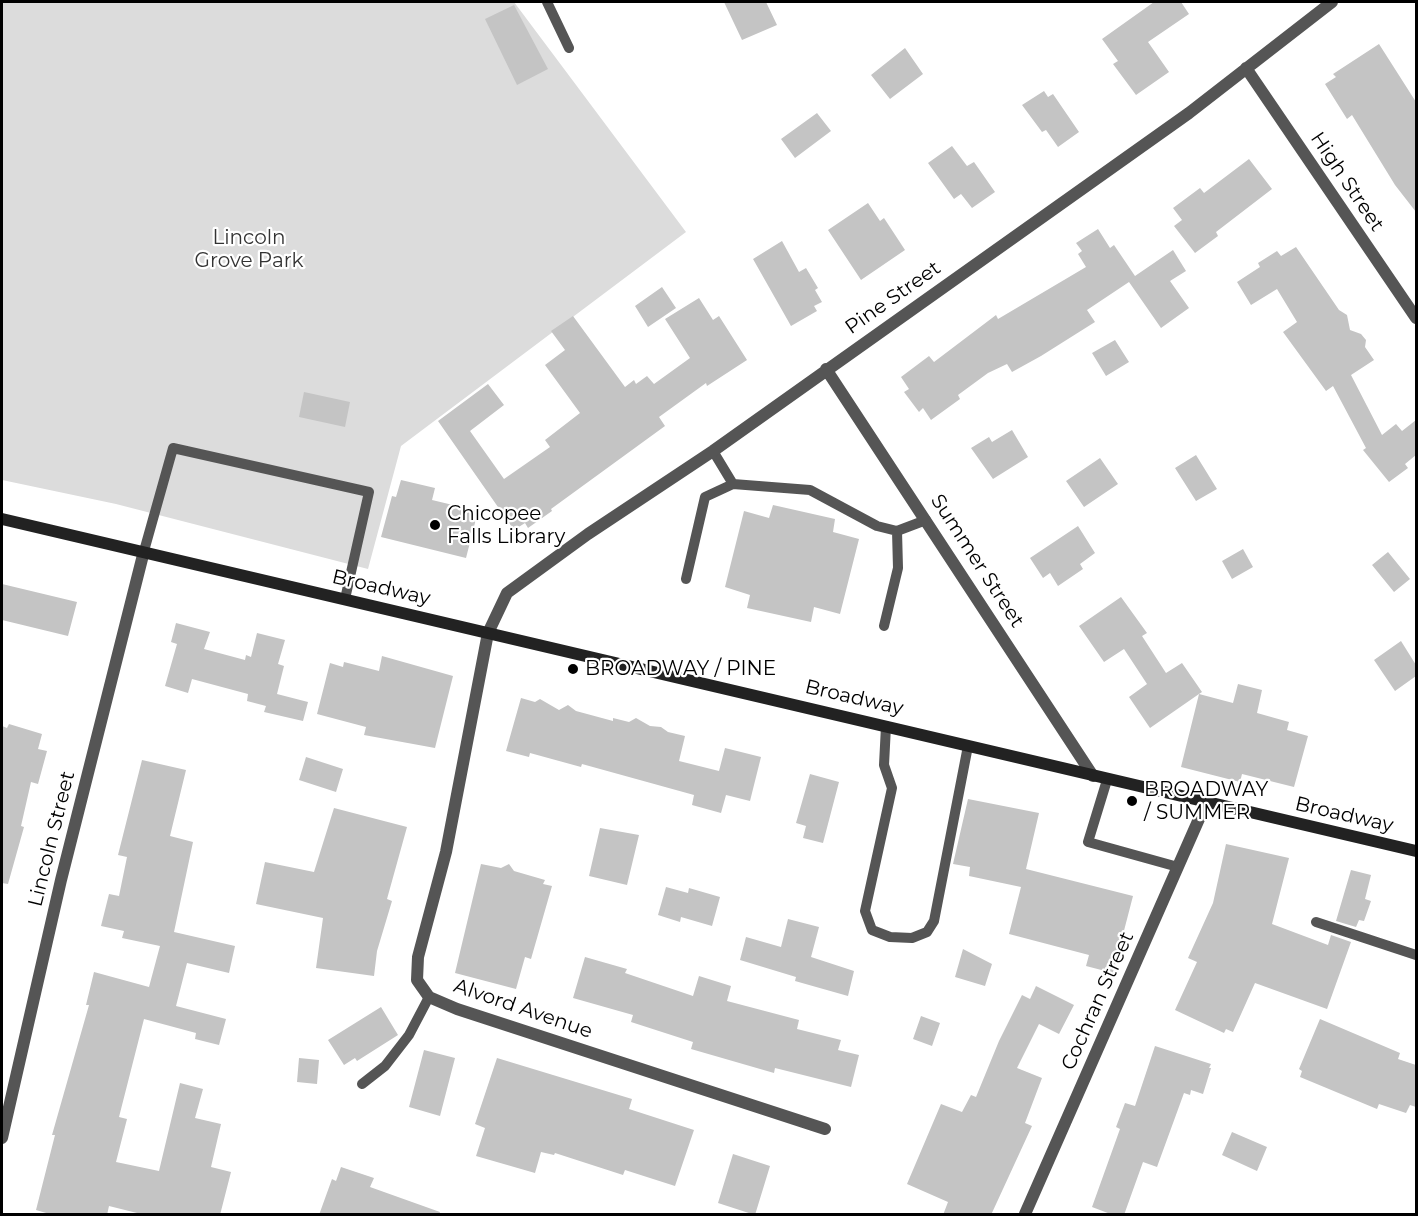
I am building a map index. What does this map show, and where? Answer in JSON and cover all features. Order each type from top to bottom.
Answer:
[{"type":"main road","name":"Broadway","points":[[2,519],[1416,851]]},
{"type":"street","name":"Pine Street","points":[[488,633],[507,593],[588,534],[713,451],[1189,113],[1332,2]]},
{"type":"street","name":"High Street","points":[[1246,68],[1416,318]]},
{"type":"street","name":"Summer Street","points":[[826,369],[1093,776]]},
{"type":"street","name":"Lincoln Street","points":[[2,1138],[64,869],[144,551]]},
{"type":"street","name":"Alvord Avenue","points":[[488,633],[446,852],[418,957],[417,980],[429,997],[469,1012],[825,1129]]},
{"type":"street","name":"Cochran Street","points":[[1025,1215],[1206,803]]},
{"type":"lane","points":[[547,2],[569,48]]},
{"type":"lane","points":[[144,551],[173,448],[369,492],[345,599]]},
{"type":"lane","points":[[713,451],[733,484]]},
{"type":"lane","points":[[686,579],[705,497],[733,484],[810,490],[877,526],[897,531],[926,520]]},
{"type":"lane","points":[[884,626],[898,568],[897,531]]},
{"type":"lane","points":[[886,726],[884,765],[892,788],[865,910],[872,930],[890,937],[912,938],[927,932],[934,921],[968,746]]},
{"type":"lane","points":[[1107,780],[1088,842],[1178,867]]},
{"type":"lane","points":[[1316,922],[1416,955]]},
{"type":"lane","points":[[362,1084],[385,1066],[409,1035],[429,997]]},
{"type":"green space","name":"Lincoln Grove Park","points":[[2,2],[514,2],[686,232],[401,446],[368,569],[116,504],[2,480]]},
{"type":"building","points":[[724,2],[766,2],[777,25],[742,40]]},
{"type":"building","points":[[1154,2],[1181,2],[1189,14],[1148,42],[1169,72],[1136,95],[1113,64],[1118,61],[1102,39]]},
{"type":"building","points":[[514,5],[548,69],[517,85],[485,19]]},
{"type":"building","points":[[1379,44],[1416,102],[1416,212],[1395,185],[1352,115],[1347,119],[1325,84],[1336,77],[1333,74]]},
{"type":"building","points":[[905,48],[923,74],[890,99],[871,75]]},
{"type":"building","points":[[1044,91],[1048,97],[1053,94],[1079,132],[1058,147],[1046,130],[1042,132],[1022,105]]},
{"type":"building","points":[[817,113],[831,131],[795,158],[781,139]]},
{"type":"building","points":[[952,146],[967,166],[974,162],[995,192],[972,208],[961,194],[954,199],[928,163]]},
{"type":"building","points":[[1249,159],[1272,189],[1216,232],[1218,236],[1195,253],[1174,226],[1182,220],[1173,208],[1200,188],[1204,193]]},
{"type":"building","points":[[868,203],[880,221],[884,218],[905,250],[861,280],[828,230]]},
{"type":"building","points":[[1098,229],[1110,248],[1114,245],[1135,276],[1173,250],[1186,271],[1170,281],[1189,308],[1161,328],[1129,282],[1087,310],[1095,322],[1041,356],[1012,372],[1007,364],[988,373],[958,395],[960,399],[931,420],[923,408],[919,412],[904,392],[909,389],[901,377],[929,356],[934,362],[996,315],[998,319],[1086,267],[1078,254],[1082,251],[1076,243]]},
{"type":"building","points":[[782,241],[799,272],[806,268],[818,288],[815,290],[822,302],[814,306],[817,311],[791,326],[753,259]]},
{"type":"building","points":[[1296,247],[1339,310],[1347,315],[1350,330],[1361,334],[1366,340],[1365,347],[1374,360],[1351,375],[1382,435],[1396,424],[1402,431],[1416,420],[1416,455],[1405,464],[1408,468],[1389,482],[1363,450],[1366,448],[1333,386],[1326,391],[1283,332],[1297,322],[1277,289],[1251,305],[1237,282],[1260,267],[1258,263],[1277,251],[1281,256]]},
{"type":"building","points":[[662,287],[676,308],[648,327],[635,306]]},
{"type":"building","points":[[699,298],[713,320],[719,316],[747,360],[707,386],[706,383],[659,417],[665,426],[551,509],[552,511],[528,528],[525,523],[514,530],[438,421],[488,384],[504,405],[470,431],[504,479],[550,447],[545,440],[580,413],[545,365],[565,350],[551,331],[573,316],[625,387],[634,380],[636,384],[647,376],[654,384],[690,358],[665,319]]},
{"type":"building","points":[[1115,340],[1129,362],[1106,376],[1092,353]]},
{"type":"building","points":[[304,392],[350,402],[345,427],[299,417]]},
{"type":"building","points":[[1012,430],[1028,457],[993,479],[971,448],[989,437],[992,442]]},
{"type":"building","points":[[1196,455],[1217,489],[1196,501],[1175,468]]},
{"type":"building","points":[[1100,458],[1118,484],[1084,507],[1066,481]]},
{"type":"building","points":[[401,480],[435,488],[432,500],[478,511],[466,558],[381,537],[392,496],[396,497]]},
{"type":"building","points":[[773,505],[835,519],[833,532],[859,539],[840,614],[814,607],[811,622],[747,608],[750,595],[725,587],[744,511],[769,518]]},
{"type":"building","points":[[1078,526],[1095,553],[1080,564],[1083,569],[1058,586],[1050,573],[1043,578],[1030,558]]},
{"type":"building","points":[[1243,549],[1253,567],[1232,579],[1222,561]]},
{"type":"building","points":[[1388,552],[1410,579],[1394,592],[1372,565]]},
{"type":"building","points":[[2,584],[77,602],[68,636],[2,620]]},
{"type":"building","points":[[1121,597],[1147,633],[1142,636],[1166,673],[1182,663],[1202,692],[1150,728],[1129,697],[1147,684],[1124,649],[1104,662],[1079,626]]},
{"type":"building","points":[[176,623],[210,632],[204,649],[245,660],[246,655],[251,657],[257,633],[285,640],[278,664],[284,666],[277,694],[308,702],[303,721],[264,712],[266,706],[247,701],[248,694],[192,679],[188,693],[165,686],[177,644],[171,642]]},
{"type":"building","points":[[1401,641],[1416,665],[1416,676],[1395,691],[1374,660]]},
{"type":"building","points":[[382,656],[453,676],[435,748],[364,735],[366,727],[317,714],[330,663],[343,667],[344,662],[379,671]]},
{"type":"building","points":[[1238,684],[1262,690],[1257,713],[1289,722],[1287,730],[1308,736],[1294,787],[1242,774],[1240,782],[1181,767],[1199,694],[1233,703]]},
{"type":"building","points":[[521,698],[535,702],[540,699],[559,710],[568,705],[576,711],[613,721],[613,718],[629,722],[636,718],[650,726],[661,727],[668,732],[685,736],[679,761],[719,771],[725,748],[761,757],[750,801],[726,795],[721,813],[692,805],[694,795],[582,764],[581,767],[530,753],[529,757],[506,751]]},
{"type":"building","points":[[9,724],[42,734],[38,749],[47,751],[38,784],[31,782],[21,826],[24,827],[8,884],[2,883],[2,726],[7,728]]},
{"type":"building","points":[[306,757],[343,769],[336,792],[299,780]]},
{"type":"building","points":[[142,760],[186,770],[170,836],[193,842],[174,932],[235,946],[229,973],[187,963],[176,1006],[226,1019],[219,1045],[195,1039],[196,1033],[144,1019],[119,1117],[127,1119],[116,1162],[159,1171],[180,1083],[203,1089],[195,1118],[221,1124],[211,1167],[231,1172],[220,1215],[145,1215],[109,1206],[107,1215],[53,1215],[36,1210],[55,1135],[52,1135],[89,1005],[86,1005],[94,972],[149,987],[160,946],[122,938],[124,931],[101,926],[109,894],[119,896],[127,857],[118,855]]},
{"type":"building","points":[[810,774],[839,782],[823,843],[803,838],[806,826],[796,823]]},
{"type":"building","points":[[968,799],[1039,813],[1026,869],[1133,896],[1113,973],[1086,966],[1089,955],[1009,934],[1021,887],[969,876],[970,867],[953,864]]},
{"type":"building","points":[[334,808],[407,827],[387,899],[392,901],[377,951],[374,976],[316,968],[323,918],[256,904],[265,862],[314,872]]},
{"type":"building","points":[[600,828],[639,835],[627,885],[589,876]]},
{"type":"building","points":[[1226,844],[1289,858],[1272,924],[1328,945],[1331,935],[1351,942],[1327,1009],[1255,983],[1233,1032],[1226,1029],[1224,1033],[1175,1010],[1197,962],[1188,958],[1213,903]]},
{"type":"building","points":[[481,864],[501,868],[509,864],[514,871],[545,880],[543,884],[552,886],[531,959],[525,957],[516,989],[455,973]]},
{"type":"building","points":[[1351,870],[1371,875],[1365,899],[1371,901],[1364,921],[1359,920],[1356,927],[1336,921]]},
{"type":"building","points":[[666,887],[688,893],[689,888],[720,897],[712,926],[681,917],[680,922],[658,915]]},
{"type":"building","points":[[788,919],[819,927],[811,957],[854,971],[848,996],[795,981],[796,977],[740,960],[746,937],[781,947]]},
{"type":"building","points":[[963,949],[992,964],[985,986],[955,977]]},
{"type":"building","points":[[585,957],[627,969],[625,973],[693,996],[699,976],[731,986],[727,1001],[799,1020],[797,1029],[841,1040],[838,1050],[859,1055],[851,1087],[775,1068],[774,1073],[691,1049],[693,1042],[631,1022],[633,1015],[573,998]]},
{"type":"building","points":[[1036,986],[1074,1005],[1059,1034],[1039,1024],[1017,1068],[1042,1078],[1025,1123],[1032,1126],[991,1215],[943,1215],[948,1202],[907,1184],[941,1104],[962,1112],[971,1095],[976,1097],[999,1041],[1022,995],[1030,999]]},
{"type":"building","points":[[381,1007],[398,1035],[357,1061],[355,1058],[344,1065],[328,1040]]},
{"type":"building","points":[[921,1016],[940,1023],[932,1046],[913,1039]]},
{"type":"building","points":[[1320,1019],[1400,1053],[1398,1059],[1416,1065],[1416,1107],[1410,1105],[1406,1113],[1379,1104],[1377,1109],[1300,1077],[1302,1071],[1299,1069]]},
{"type":"building","points":[[1155,1046],[1211,1064],[1209,1068],[1211,1068],[1203,1094],[1191,1090],[1190,1095],[1184,1093],[1157,1167],[1143,1162],[1124,1215],[1113,1215],[1092,1207],[1120,1129],[1116,1127],[1125,1103],[1135,1106]]},
{"type":"building","points":[[424,1050],[455,1058],[440,1116],[409,1107]]},
{"type":"building","points":[[299,1058],[319,1060],[317,1084],[297,1082]]},
{"type":"building","points":[[497,1058],[632,1099],[629,1109],[694,1130],[675,1186],[625,1170],[623,1175],[555,1153],[554,1155],[541,1152],[535,1173],[476,1156],[485,1128],[475,1124]]},
{"type":"building","points":[[1232,1132],[1267,1147],[1257,1171],[1222,1155]]},
{"type":"building","points":[[733,1154],[770,1166],[755,1215],[718,1203]]},
{"type":"building","points":[[341,1167],[374,1178],[370,1187],[440,1212],[439,1215],[319,1215],[332,1179],[336,1181]]},
{"type":"place","name":"Chicopee Falls Library","points":[[435,525]]},
{"type":"place","name":"BROADWAY / PINE","points":[[573,669]]},
{"type":"place","name":"BROADWAY / SUMMER","points":[[1132,801]]}]
